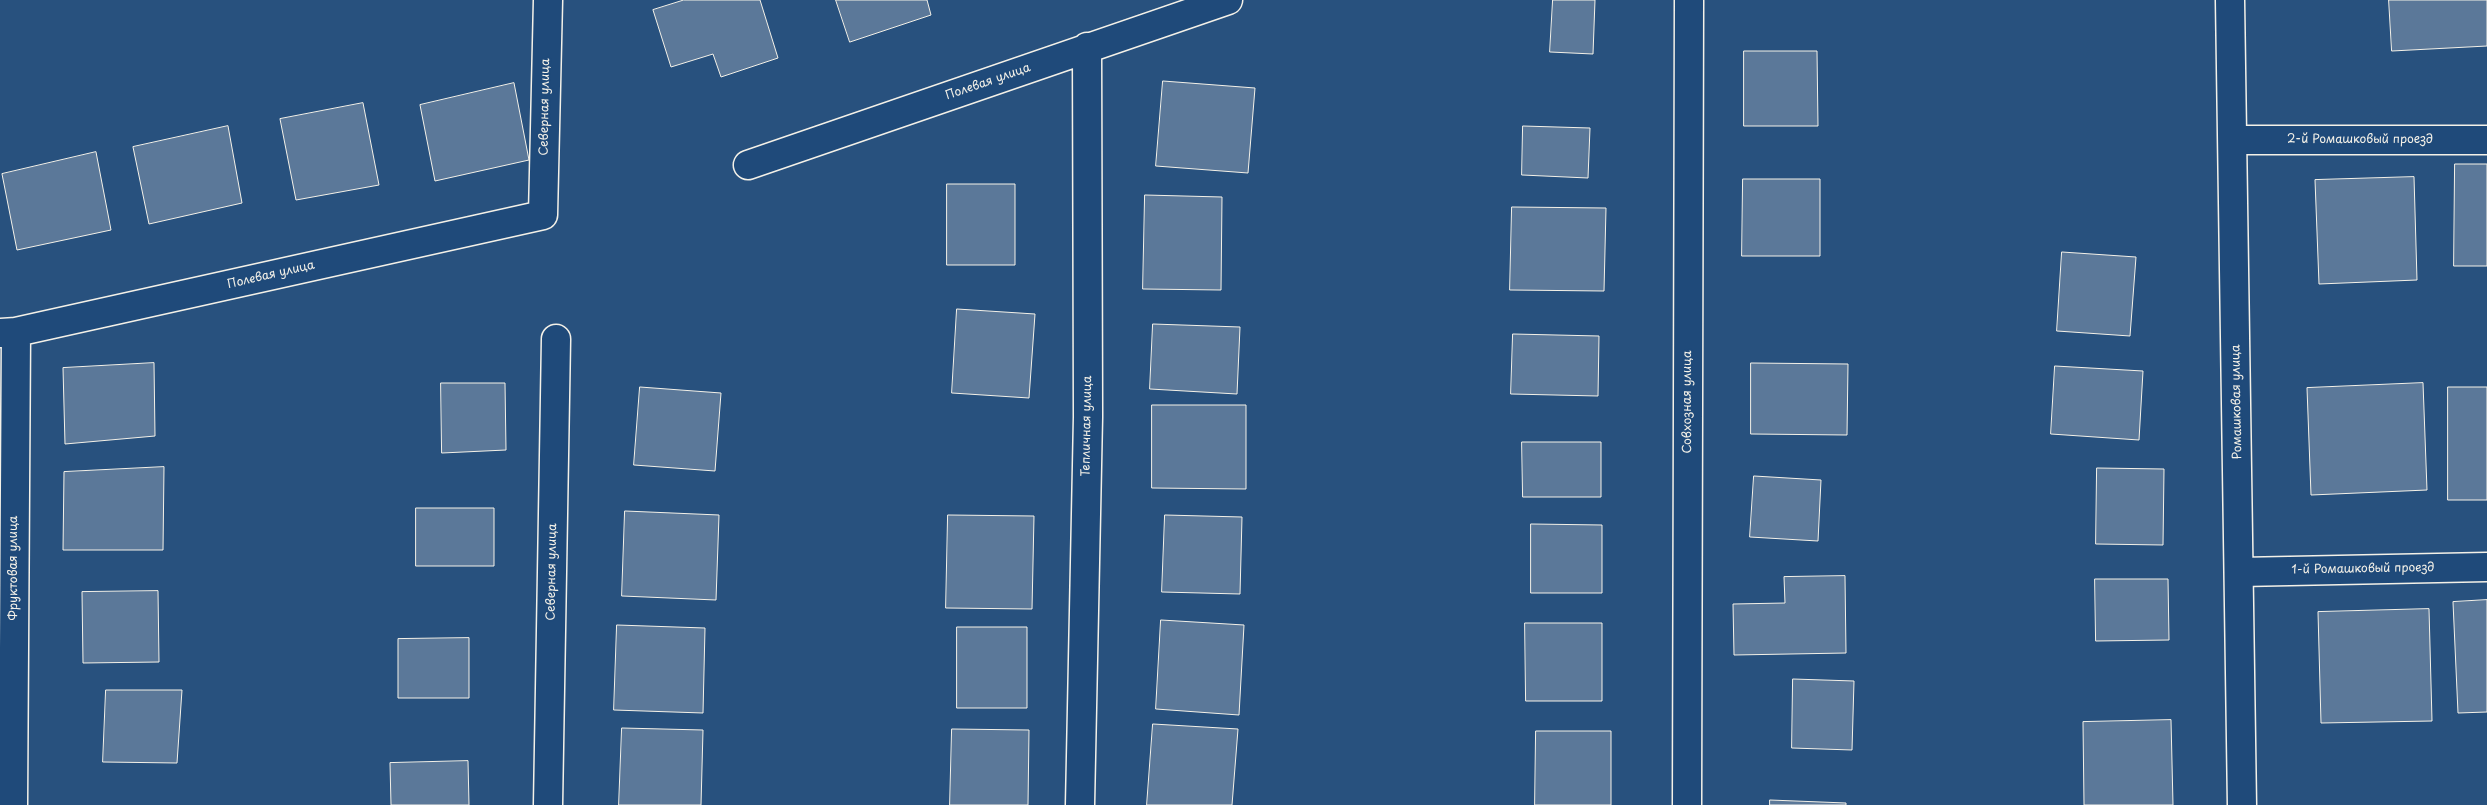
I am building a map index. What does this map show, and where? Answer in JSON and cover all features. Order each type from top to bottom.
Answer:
[{"type":"street","name":"Северная улица","points":[[542,215],[548,0]]},
{"type":"street","name":"Полевая улица","points":[[748,165],[1228,0]]},
{"type":"street","name":"Совхозная улица","points":[[1687,805],[1689,0]]},
{"type":"street","name":"Ромашковая улица","points":[[2230,0],[2242,805]]},
{"type":"street","name":"Тепличная улица","points":[[1080,805],[1088,417],[1087,47]]},
{"type":"street","name":"2-й Ромашковый проезд","points":[[2233,140],[2487,140]]},
{"type":"street","name":"Полевая улица","points":[[8,332],[542,215]]},
{"type":"street","name":"Фруктовая улица","points":[[8,332],[12,805]]},
{"type":"street","name":"Северная улица","points":[[548,805],[556,339]]},
{"type":"street","name":"1-й Ромашковый проезд","points":[[2240,572],[2487,566]]},
{"type":"building","points":[[684,0],[760,0],[778,58],[721,77],[713,54],[671,67],[653,10]]},
{"type":"building","points":[[836,0],[927,0],[931,15],[850,42]]},
{"type":"building","points":[[1553,0],[1595,0],[1593,54],[1550,52]]},
{"type":"building","points":[[2389,0],[2487,0],[2487,46],[2392,51]]},
{"type":"building","points":[[1744,51],[1817,51],[1818,126],[1744,126]]},
{"type":"building","points":[[1163,81],[1255,88],[1248,173],[1156,166]]},
{"type":"building","points":[[514,83],[529,160],[435,181],[420,105]]},
{"type":"building","points":[[363,103],[379,185],[296,200],[280,119]]},
{"type":"building","points":[[228,126],[242,203],[149,224],[133,147]]},
{"type":"building","points":[[1523,126],[1590,128],[1588,178],[1522,175]]},
{"type":"building","points":[[96,152],[111,230],[17,250],[2,174]]},
{"type":"building","points":[[2455,164],[2487,164],[2487,266],[2454,266]]},
{"type":"building","points":[[2414,177],[2417,280],[2319,284],[2315,180]]},
{"type":"building","points":[[1743,179],[1820,179],[1820,256],[1742,256]]},
{"type":"building","points":[[947,184],[1015,184],[1015,265],[947,265]]},
{"type":"building","points":[[1145,195],[1222,197],[1221,290],[1143,289]]},
{"type":"building","points":[[1512,207],[1606,208],[1604,291],[1510,290]]},
{"type":"building","points":[[2062,252],[2136,257],[2130,336],[2057,331]]},
{"type":"building","points":[[957,309],[1035,314],[1029,398],[952,393]]},
{"type":"building","points":[[1153,324],[1240,327],[1237,394],[1150,389]]},
{"type":"building","points":[[1513,334],[1599,336],[1598,396],[1511,394]]},
{"type":"building","points":[[154,363],[155,436],[65,444],[63,368]]},
{"type":"building","points":[[1751,363],[1848,364],[1847,435],[1751,434]]},
{"type":"building","points":[[2055,366],[2143,371],[2139,440],[2051,434]]},
{"type":"building","points":[[441,383],[505,383],[506,450],[442,453]]},
{"type":"building","points":[[2423,383],[2427,490],[2311,495],[2307,388]]},
{"type":"building","points":[[640,387],[721,393],[715,471],[634,465]]},
{"type":"building","points":[[2448,387],[2487,387],[2487,500],[2448,500]]},
{"type":"building","points":[[1152,405],[1246,405],[1246,489],[1152,488]]},
{"type":"building","points":[[1522,442],[1601,442],[1601,497],[1523,497]]},
{"type":"building","points":[[164,467],[163,550],[63,550],[64,472]]},
{"type":"building","points":[[2097,468],[2164,469],[2163,545],[2096,544]]},
{"type":"building","points":[[1754,476],[1821,480],[1818,541],[1750,537]]},
{"type":"building","points":[[416,508],[494,508],[494,566],[416,566]]},
{"type":"building","points":[[625,511],[719,515],[716,600],[622,596]]},
{"type":"building","points":[[948,515],[1034,516],[1032,609],[946,608]]},
{"type":"building","points":[[1165,515],[1242,517],[1240,594],[1162,592]]},
{"type":"building","points":[[1531,524],[1602,525],[1602,593],[1531,593]]},
{"type":"building","points":[[1845,576],[1846,653],[1734,655],[1733,604],[1785,603],[1784,577]]},
{"type":"building","points":[[2095,579],[2168,579],[2169,640],[2096,641]]},
{"type":"building","points":[[158,591],[159,662],[83,663],[82,592]]},
{"type":"building","points":[[2487,600],[2487,712],[2458,713],[2453,602]]},
{"type":"building","points":[[2429,609],[2432,721],[2321,723],[2318,612]]},
{"type":"building","points":[[1161,620],[1244,625],[1239,715],[1156,709]]},
{"type":"building","points":[[1525,623],[1602,623],[1602,701],[1526,701]]},
{"type":"building","points":[[617,625],[705,628],[703,713],[614,710]]},
{"type":"building","points":[[957,627],[1027,627],[1027,708],[957,708]]},
{"type":"building","points":[[469,638],[469,698],[398,698],[398,639]]},
{"type":"building","points":[[1793,679],[1854,681],[1852,750],[1792,748]]},
{"type":"building","points":[[106,690],[182,690],[177,763],[103,762]]},
{"type":"building","points":[[2171,720],[2173,805],[2084,805],[2083,722]]},
{"type":"building","points":[[1153,724],[1238,729],[1232,805],[1147,805]]},
{"type":"building","points":[[622,728],[703,730],[701,805],[619,805]]},
{"type":"building","points":[[952,729],[1029,730],[1028,805],[950,805]]},
{"type":"building","points":[[1536,731],[1611,731],[1611,805],[1535,805]]},
{"type":"building","points":[[468,761],[469,805],[391,805],[390,763]]},
{"type":"building","points":[[1770,800],[1846,803],[1846,805],[1770,805]]}]
